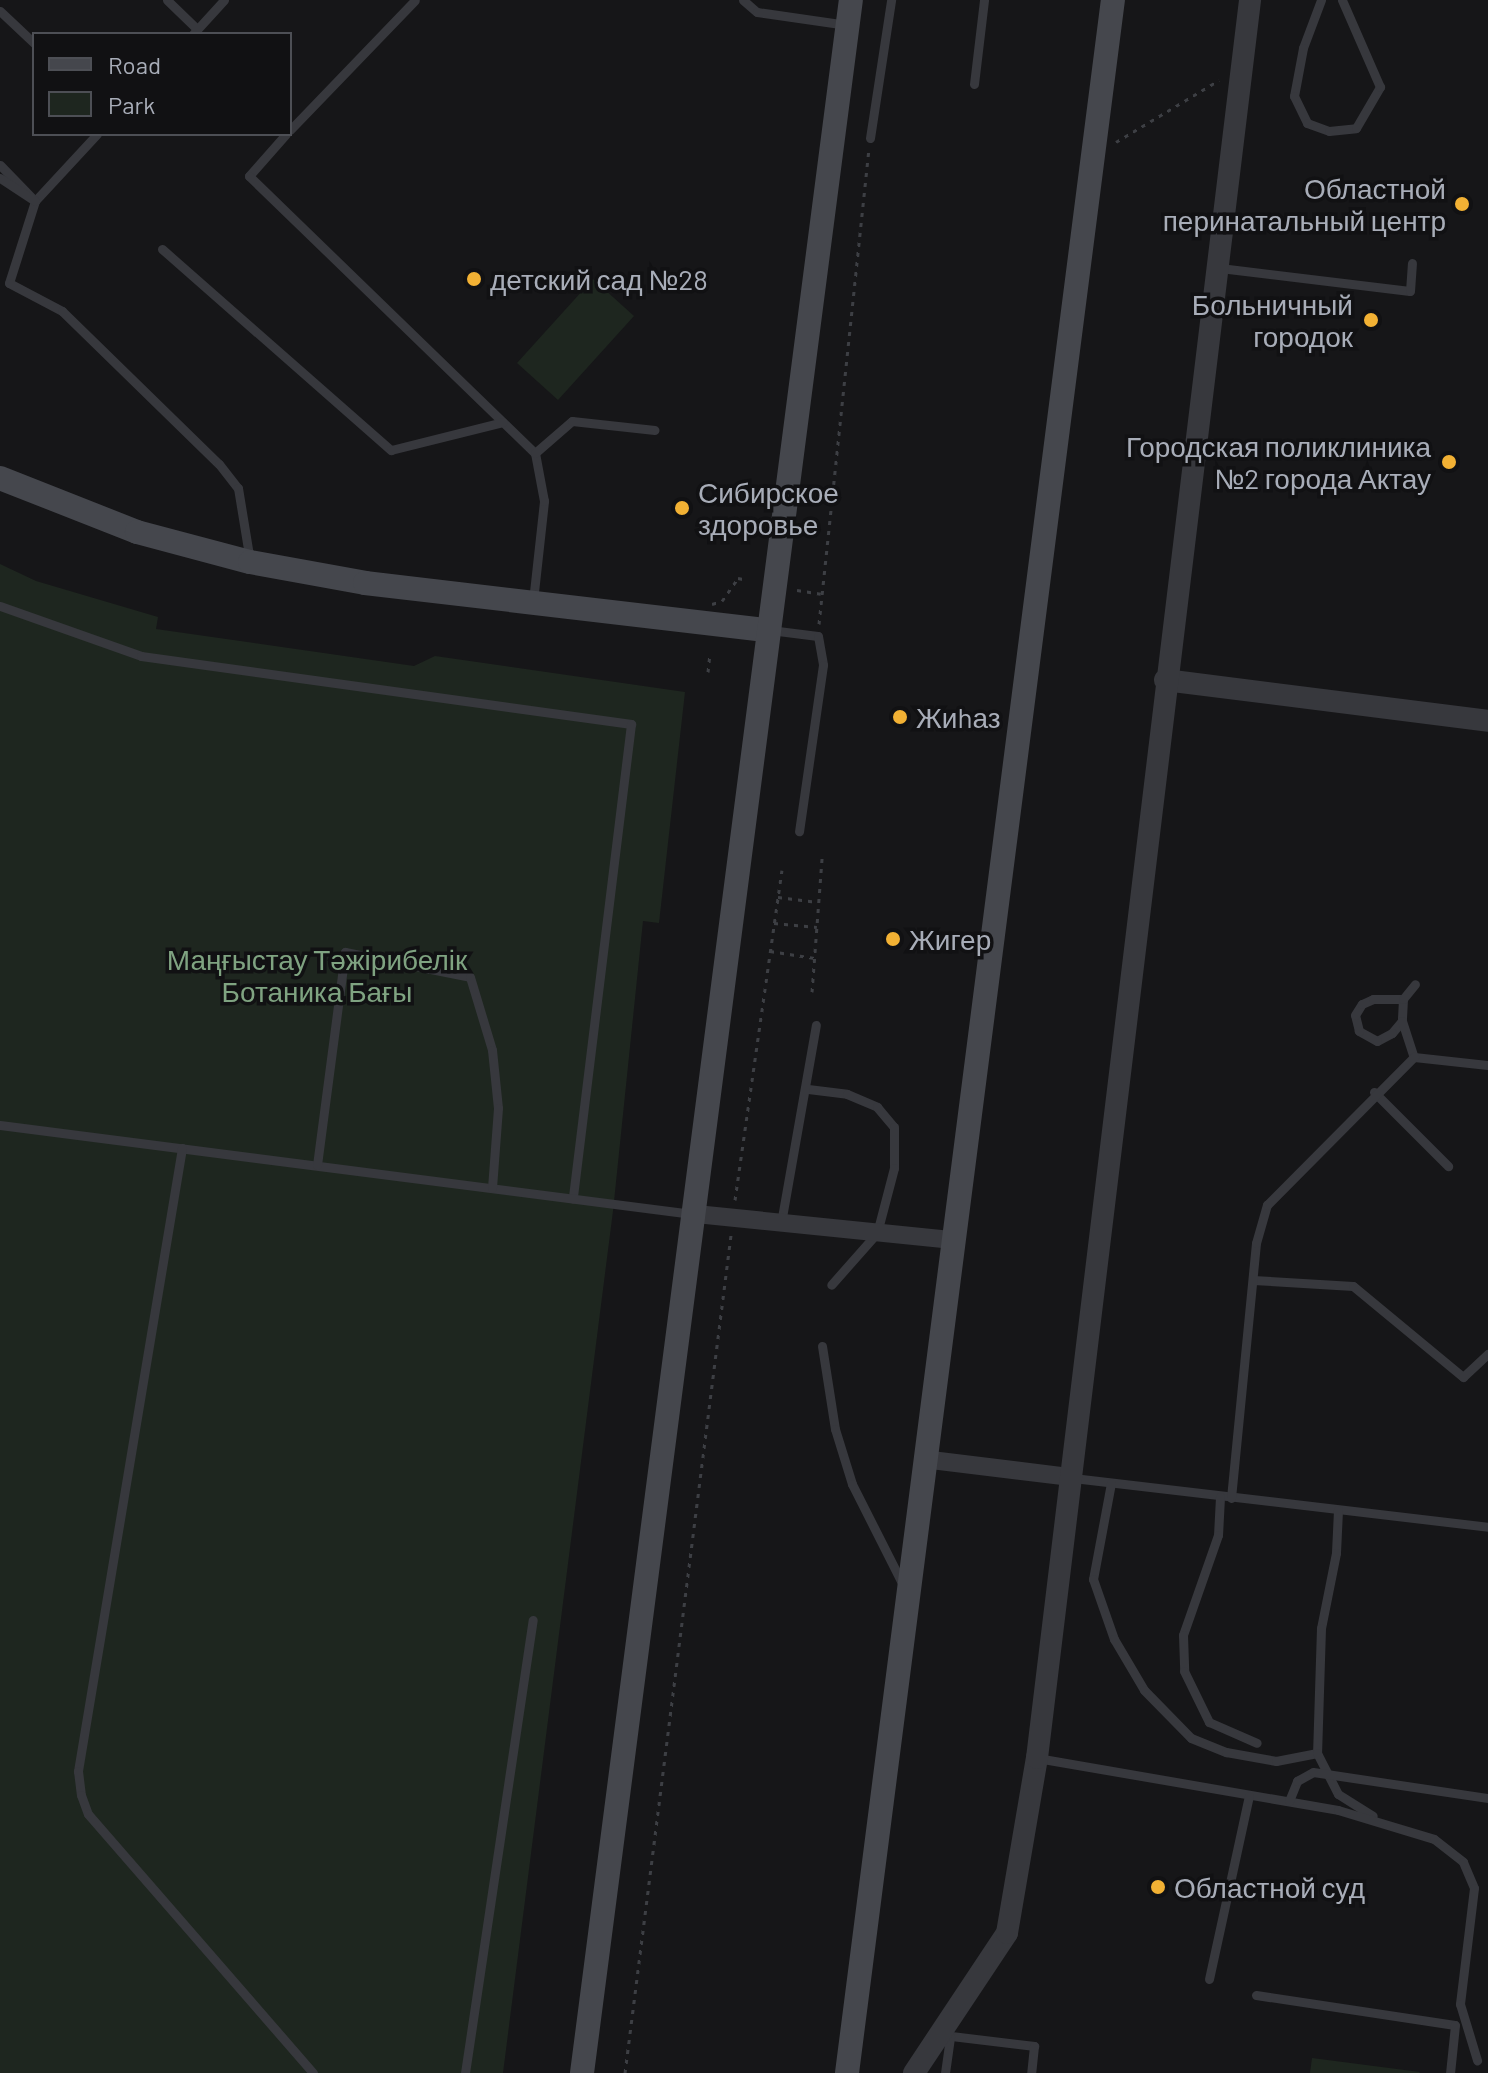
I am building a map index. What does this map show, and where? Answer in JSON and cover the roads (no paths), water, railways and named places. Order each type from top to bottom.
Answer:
[{"type":"main road","points":[[582,2073],[696,1214],[767,630],[851,0]]},
{"type":"main road","points":[[847,2073],[905,1590],[1089,158],[1113,0]]},
{"type":"main road","points":[[0,478],[137,532],[250,562],[533,603],[767,630]]},
{"type":"street","points":[[914,2073],[945,2035],[1007,1933],[1037,1758],[1165,680],[1250,0]]},
{"type":"street","points":[[1165,680],[1488,721]]},
{"type":"street","points":[[696,1214],[951,1240]]},
{"type":"street","points":[[923,1459],[1069,1477]]},
{"type":"lane","points":[[167,0],[195,31],[224,0]]},
{"type":"lane","points":[[292,128],[415,0]]},
{"type":"lane","points":[[743,0],[757,12],[847,25]]},
{"type":"lane","points":[[870,138],[891,0]]},
{"type":"lane","points":[[974,84],[984,0]]},
{"type":"lane","points":[[1321,0],[1303,48],[1294,96],[1307,123],[1329,131],[1356,128],[1380,87],[1342,0]]},
{"type":"lane","points":[[0,11],[32,41]]},
{"type":"lane","points":[[95,136],[35,201],[4,280],[62,311],[219,464],[238,488],[250,562]]},
{"type":"lane","points":[[284,136],[249,176],[535,453],[544,501],[533,603]]},
{"type":"lane","points":[[0,165],[35,201]]},
{"type":"lane","points":[[0,178],[35,201]]},
{"type":"lane","points":[[162,249],[391,450],[503,422]]},
{"type":"lane","points":[[1216,268],[1410,291],[1412,263]]},
{"type":"lane","points":[[535,453],[572,421],[655,430]]},
{"type":"lane","points":[[0,606],[141,656],[631,724],[573,1198]]},
{"type":"lane","points":[[767,630],[818,636],[823,665],[799,831]]},
{"type":"lane","points":[[317,1165],[345,952],[470,977],[492,1050],[498,1108],[492,1188]]},
{"type":"lane","points":[[1414,1057],[1402,1021],[1403,999],[1415,984]]},
{"type":"lane","points":[[1402,1021],[1377,1041],[1359,1031],[1355,1015],[1373,999],[1403,999]]},
{"type":"lane","points":[[781,1223],[808,1089],[816,1025]]},
{"type":"lane","points":[[1231,1498],[1253,1280],[1267,1205],[1374,1092],[1414,1057],[1488,1065]]},
{"type":"lane","points":[[808,1089],[867,1103],[894,1127],[894,1168],[877,1233],[831,1285]]},
{"type":"lane","points":[[1374,1092],[1448,1166]]},
{"type":"lane","points":[[0,1125],[696,1214]]},
{"type":"lane","points":[[182,1148],[78,1771],[81,1795],[88,1814],[313,2073]]},
{"type":"lane","points":[[1253,1280],[1353,1286],[1463,1377],[1488,1354]]},
{"type":"lane","points":[[822,1346],[835,1429],[852,1484],[905,1590]]},
{"type":"lane","points":[[1069,1477],[1488,1527]]},
{"type":"lane","points":[[1111,1483],[1093,1579],[1114,1639],[1144,1690],[1191,1738],[1226,1752],[1276,1761],[1317,1753]]},
{"type":"lane","points":[[1220,1497],[1218,1535],[1183,1635],[1184,1671],[1209,1722],[1257,1743]]},
{"type":"lane","points":[[1338,1510],[1336,1553],[1321,1628],[1317,1753],[1338,1794],[1380,1820]]},
{"type":"lane","points":[[465,2073],[533,1620]]},
{"type":"lane","points":[[1037,1758],[1289,1801],[1380,1820],[1434,1839],[1463,1862],[1474,1888],[1460,2004],[1477,2060]]},
{"type":"lane","points":[[1289,1801],[1303,1774],[1327,1774],[1488,1798]]},
{"type":"lane","points":[[1209,1979],[1249,1796]]},
{"type":"lane","points":[[1256,1995],[1455,2025],[1450,2073]]},
{"type":"lane","points":[[945,2073],[945,2035],[1034,2046],[1031,2073]]},
{"type":"place","name":"Областной перинатальный центр","points":[[1462,204]]},
{"type":"place","name":"детский сад №28","points":[[474,279]]},
{"type":"place","name":"Больничный городок","points":[[1371,320]]},
{"type":"place","name":"Городская поликлиника №2 города Актау","points":[[1449,462]]},
{"type":"place","name":"Сибирское здоровье","points":[[682,508]]},
{"type":"place","name":"Жиhаз","points":[[900,717]]},
{"type":"place","name":"Жигер","points":[[893,939]]},
{"type":"place","name":"Областной суд","points":[[1158,1887]]},
{"type":"park label","name":"Маңғыстау Тәжірибелік Ботаника Бағы","points":[[317,975]]}]
